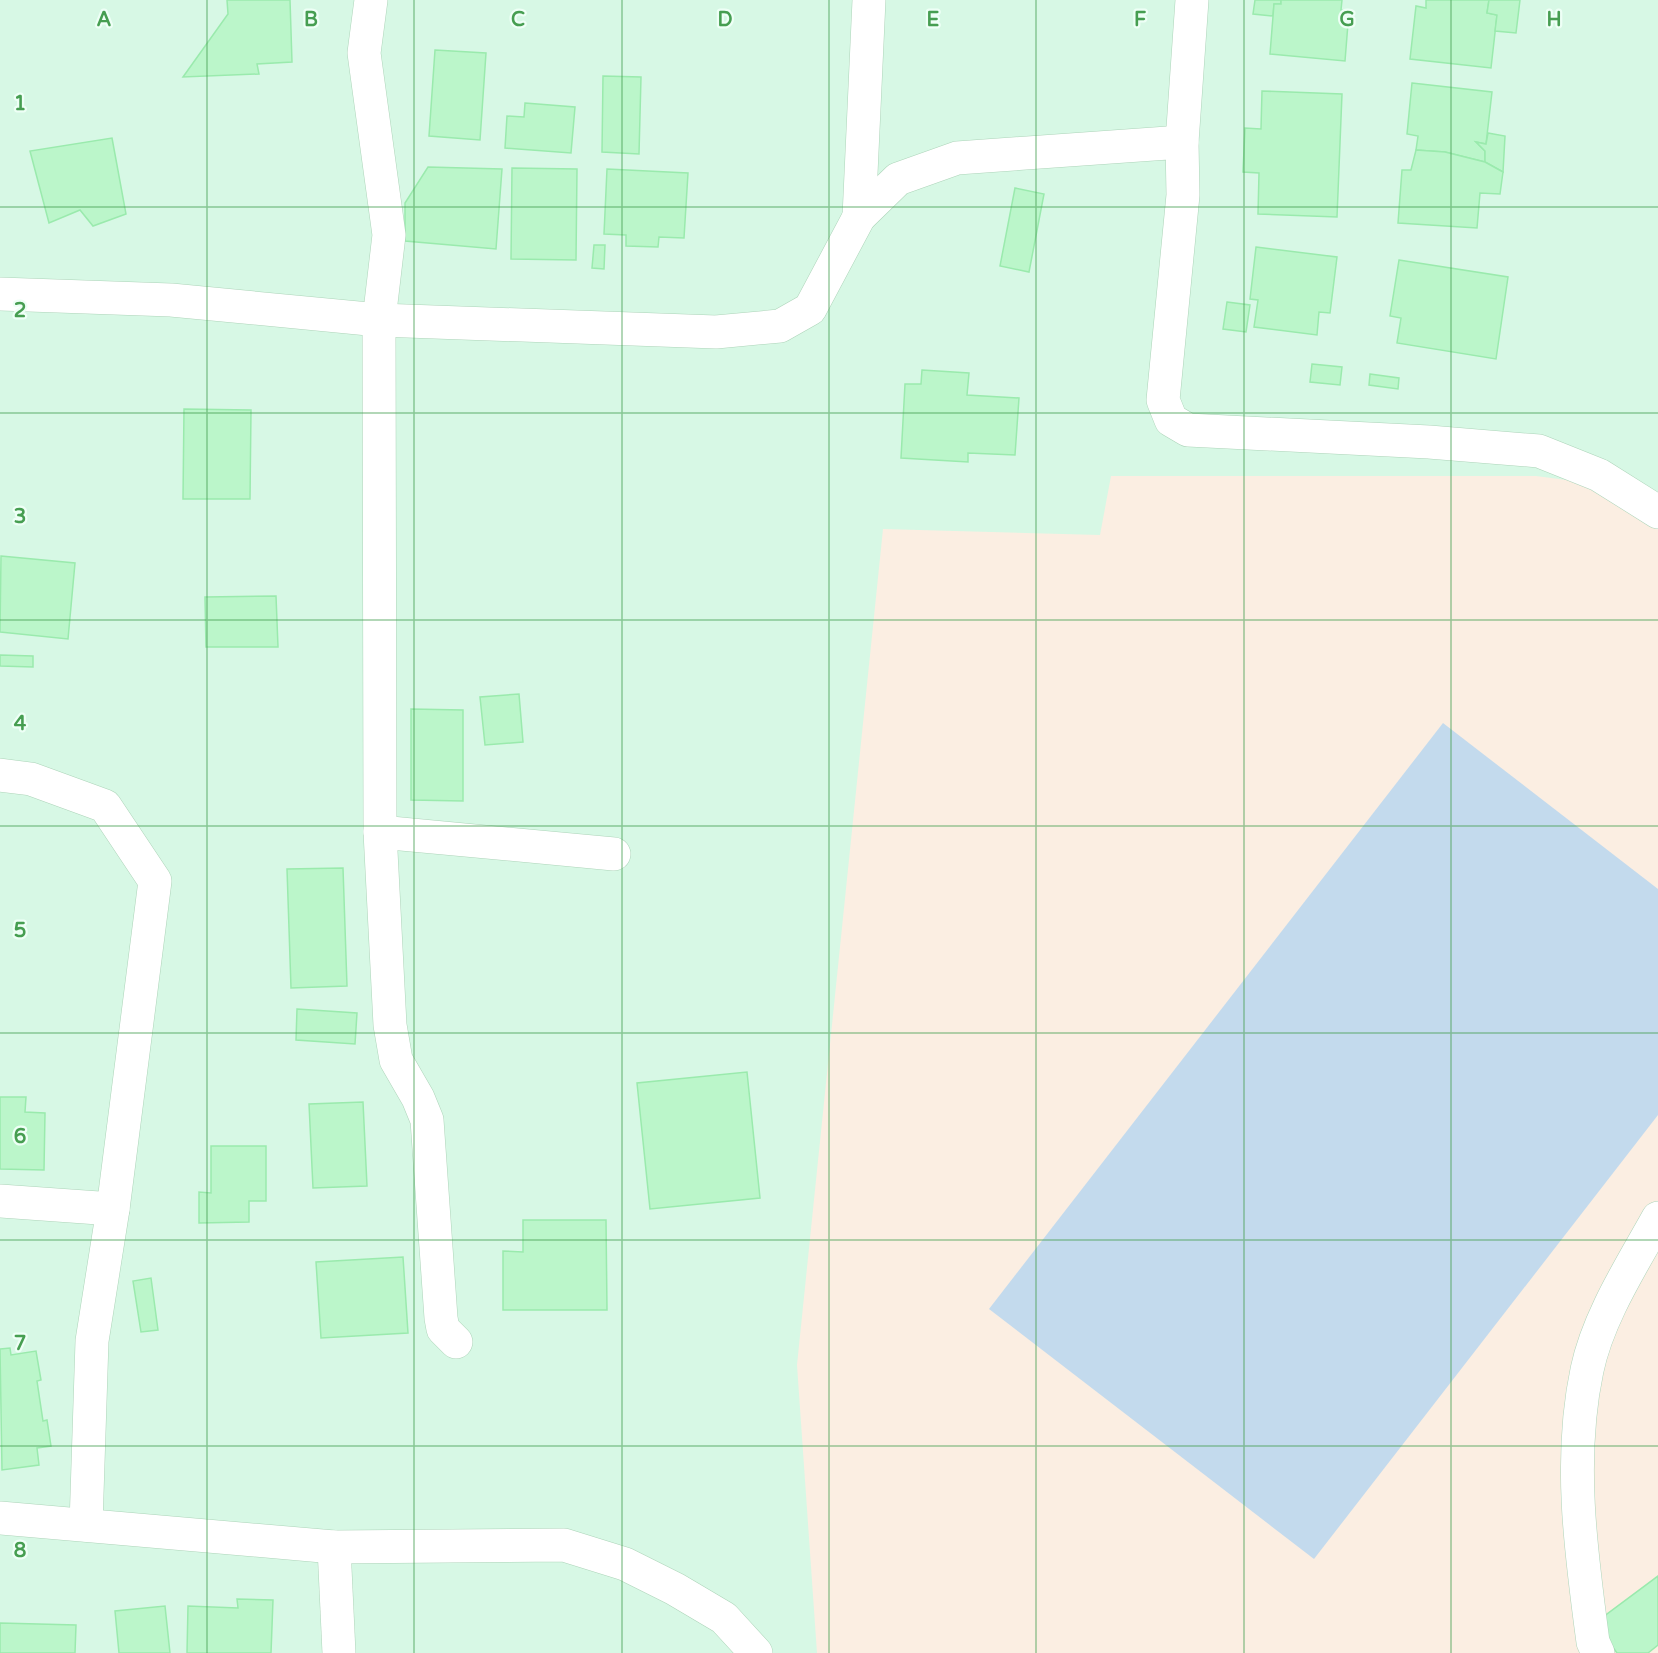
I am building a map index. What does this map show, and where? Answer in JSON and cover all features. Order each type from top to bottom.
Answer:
[{"type":"street","points":[[371,0],[363,53],[389,235],[379,320],[380,832],[392,1037],[396,1060],[427,1120],[441,1318],[444,1329],[456,1342]]},
{"type":"street","points":[[859,218],[869,0]]},
{"type":"street","points":[[1192,0],[1182,142],[1182,195],[1163,400],[1171,420],[1188,430],[1429,442],[1539,451],[1599,475],[1658,512]]},
{"type":"street","points":[[0,294],[171,300],[379,320],[716,332],[780,326],[810,309],[859,218],[898,179],[957,158],[1182,142]]},
{"type":"street","points":[[0,775],[31,778],[105,806],[155,881],[113,1209],[92,1341],[86,1525]]},
{"type":"street","points":[[380,832],[614,854]]},
{"type":"street","points":[[0,1202],[113,1209]]},
{"type":"street","points":[[1598,1653],[1593,1641],[1580,1545],[1578,1441],[1587,1369],[1610,1306],[1658,1218]]},
{"type":"street","points":[[0,1518],[334,1547],[564,1545],[625,1564],[675,1589],[724,1618],[756,1653]]},
{"type":"street","points":[[334,1547],[339,1653]]},
{"type":"shaded area","points":[[0,0],[1658,0],[1658,1653],[0,1653]]},
{"type":"shaded area","points":[[1111,476],[1536,476],[1658,492],[1658,1653],[817,1653],[797,1365],[883,529],[1100,535]]},
{"type":"shaded area","points":[[1443,723],[1658,889],[1658,1115],[1314,1559],[989,1309]]},
{"type":"building","points":[[227,0],[290,0],[292,62],[257,64],[259,74],[183,77],[228,14]]},
{"type":"building","points":[[1255,0],[1281,0],[1281,4],[1274,4],[1273,16],[1253,14]]},
{"type":"building","points":[[1281,0],[1342,0],[1341,10],[1349,11],[1345,61],[1270,54],[1274,4],[1281,4]]},
{"type":"building","points":[[1426,0],[1489,0],[1487,13],[1497,15],[1491,68],[1410,59],[1416,6],[1426,8]]},
{"type":"building","points":[[1489,0],[1520,0],[1516,33],[1495,31],[1497,15],[1487,13]]},
{"type":"building","points":[[435,50],[486,53],[480,140],[429,136]]},
{"type":"building","points":[[603,76],[641,77],[639,154],[602,152]]},
{"type":"building","points":[[1412,83],[1492,92],[1486,144],[1476,142],[1485,151],[1485,162],[1445,152],[1416,150],[1418,136],[1407,134]]},
{"type":"building","points":[[1262,91],[1342,94],[1337,217],[1258,214],[1259,173],[1243,172],[1245,128],[1261,129]]},
{"type":"building","points":[[525,103],[575,107],[571,153],[505,148],[507,116],[524,117]]},
{"type":"building","points":[[1488,133],[1505,136],[1503,172],[1485,162],[1485,151],[1476,142],[1486,144]]},
{"type":"building","points":[[112,138],[126,214],[93,226],[80,210],[49,223],[30,151]]},
{"type":"building","points":[[1416,150],[1445,152],[1485,162],[1503,172],[1500,194],[1480,193],[1477,228],[1398,223],[1402,170],[1411,170]]},
{"type":"building","points":[[428,167],[502,169],[496,249],[405,241],[405,203]]},
{"type":"building","points":[[512,168],[577,169],[576,260],[511,259]]},
{"type":"building","points":[[607,169],[688,173],[684,238],[659,237],[658,247],[626,246],[626,235],[604,234]]},
{"type":"building","points":[[1015,188],[1044,194],[1029,272],[1000,266]]},
{"type":"building","points":[[594,245],[605,245],[604,269],[592,268]]},
{"type":"building","points":[[1256,247],[1337,257],[1330,313],[1319,312],[1317,335],[1254,327],[1258,300],[1250,299]]},
{"type":"building","points":[[1399,260],[1508,277],[1496,359],[1397,343],[1401,318],[1390,316]]},
{"type":"building","points":[[1227,302],[1250,305],[1246,332],[1223,329]]},
{"type":"building","points":[[1312,364],[1342,367],[1340,385],[1310,382]]},
{"type":"building","points":[[922,370],[969,373],[967,395],[1019,398],[1015,455],[968,453],[968,462],[901,458],[905,384],[921,384]]},
{"type":"building","points":[[1370,374],[1399,378],[1398,389],[1369,385]]},
{"type":"building","points":[[184,409],[251,410],[250,499],[183,499]]},
{"type":"building","points":[[1,556],[75,563],[68,639],[0,632]]},
{"type":"building","points":[[276,596],[278,647],[206,647],[205,597]]},
{"type":"building","points":[[0,655],[33,656],[33,667],[0,666]]},
{"type":"building","points":[[519,694],[523,742],[485,745],[480,697]]},
{"type":"building","points":[[411,709],[463,710],[463,801],[411,800]]},
{"type":"building","points":[[343,868],[347,986],[291,988],[287,869]]},
{"type":"building","points":[[297,1009],[357,1013],[355,1044],[296,1040]]},
{"type":"building","points":[[747,1072],[760,1198],[650,1209],[637,1083]]},
{"type":"building","points":[[0,1097],[26,1097],[25,1112],[45,1113],[44,1170],[0,1169]]},
{"type":"building","points":[[363,1102],[367,1186],[313,1188],[309,1104]]},
{"type":"building","points":[[211,1146],[266,1146],[266,1201],[249,1201],[249,1222],[199,1223],[199,1192],[211,1193]]},
{"type":"building","points":[[523,1220],[606,1220],[607,1310],[503,1310],[503,1251],[523,1252]]},
{"type":"building","points":[[403,1257],[408,1333],[321,1338],[316,1262]]},
{"type":"building","points":[[151,1278],[158,1330],[141,1332],[133,1281]]},
{"type":"building","points":[[10,1348],[11,1355],[36,1351],[41,1380],[37,1381],[43,1421],[47,1420],[51,1446],[37,1448],[39,1465],[2,1470],[0,1349]]},
{"type":"building","points":[[1658,1576],[1658,1645],[1648,1653],[1617,1653],[1595,1623]]},
{"type":"building","points":[[237,1599],[273,1600],[271,1653],[187,1653],[188,1606],[238,1608]]},
{"type":"building","points":[[165,1606],[170,1653],[119,1653],[115,1611]]},
{"type":"building","points":[[0,1623],[76,1625],[75,1653],[0,1653]]}]
